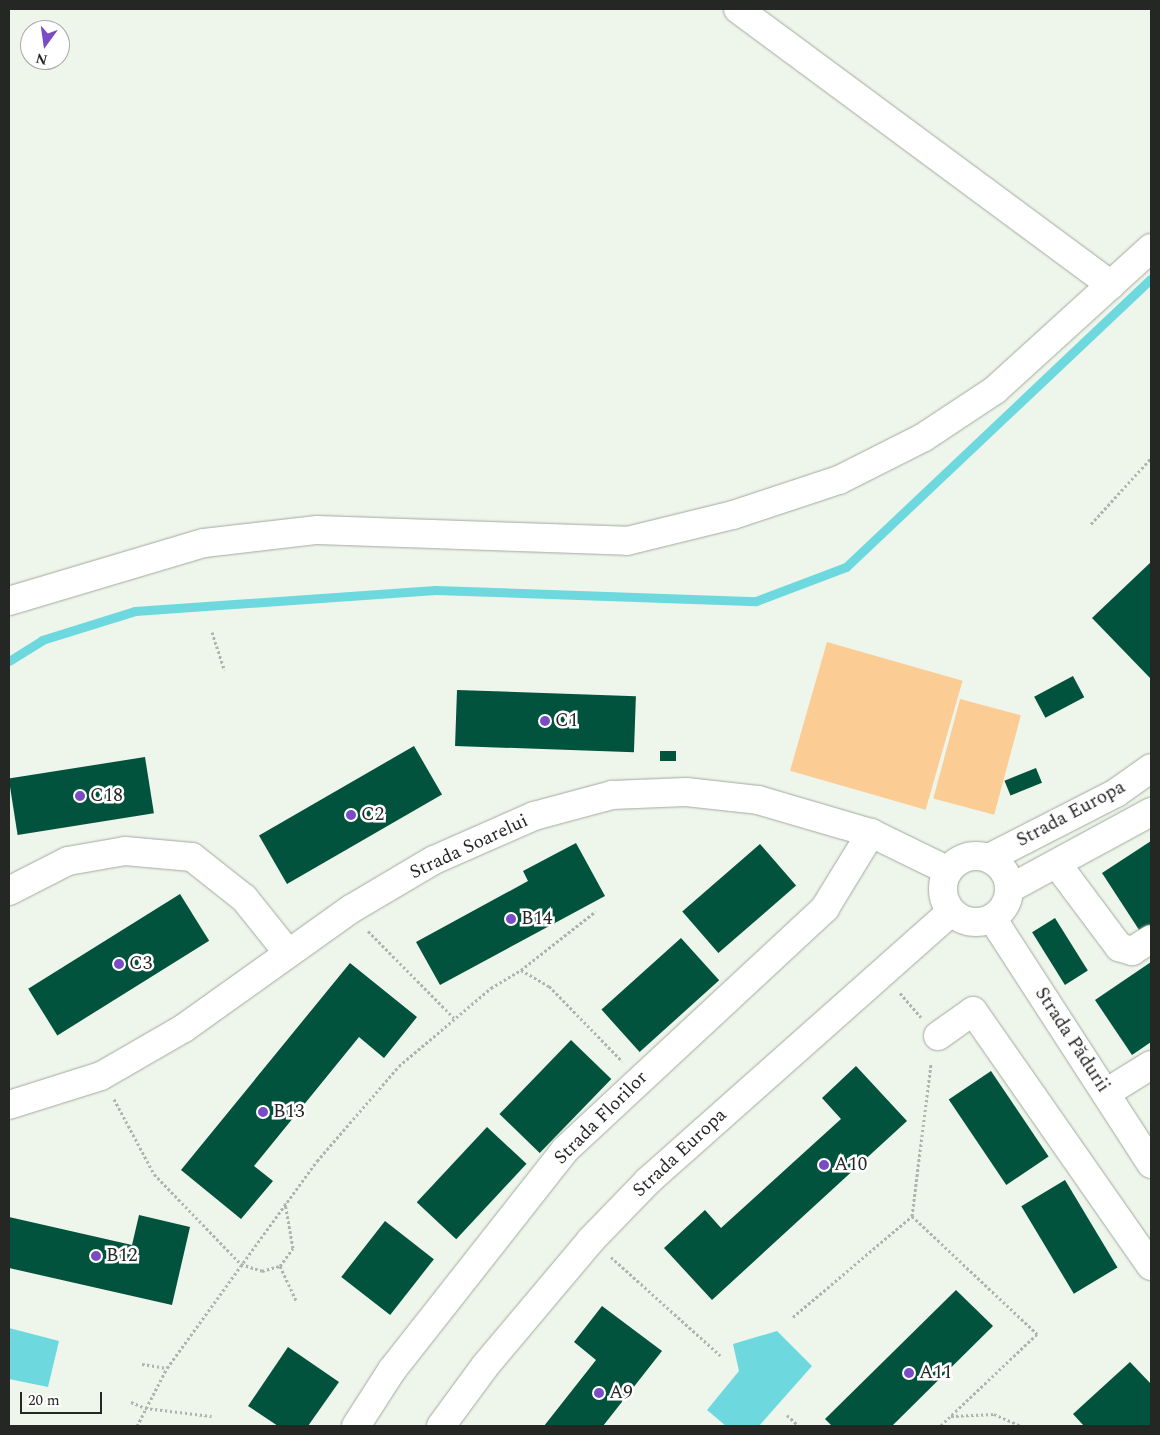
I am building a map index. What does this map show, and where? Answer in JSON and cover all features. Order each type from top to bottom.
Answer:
[{"type":"street","points":[[738,9],[1111,286]]},
{"type":"street","points":[[9,601],[214,542],[317,530],[627,541],[732,515],[839,480],[924,437],[994,390],[1151,248]]},
{"type":"street","name":"Strada Europa","points":[[989,858],[1116,793],[1151,768]]},
{"type":"street","name":"Strada Soarelui","points":[[9,1106],[101,1076],[184,1028],[351,909],[434,860],[534,816],[612,795],[686,792],[758,800],[871,833],[947,870]]},
{"type":"street","name":"Strada Europa","points":[[1009,889],[1151,812]]},
{"type":"street","name":"Strada Florilor","points":[[356,1426],[392,1370],[566,1149],[825,908],[871,833]]},
{"type":"street","points":[[9,892],[68,861],[125,851],[192,857],[244,898],[288,953]]},
{"type":"street","points":[[966,856],[989,858],[1004,870],[1009,889],[1001,911],[992,918],[970,922],[951,912],[942,884],[947,870],[966,856]]},
{"type":"street","points":[[1057,864],[1119,947],[1132,951],[1151,939]]},
{"type":"street","name":"Strada Europa","points":[[441,1426],[485,1366],[591,1240],[648,1181],[881,972],[951,912]]},
{"type":"street","name":"Strada Pădurii","points":[[992,918],[1151,1164]]},
{"type":"street","points":[[938,1036],[973,1011],[1151,1266]]},
{"type":"street","points":[[1106,1092],[1151,1065]]},
{"type":"path","points":[[1091,524],[1151,458]]},
{"type":"path","points":[[212,632],[224,670]]},
{"type":"path","points":[[351,909],[454,1018]]},
{"type":"path","points":[[137,1426],[167,1368],[285,1202],[399,1066],[454,1018],[521,970],[596,911]]},
{"type":"path","points":[[521,970],[549,986],[640,1079]]},
{"type":"path","points":[[793,1318],[912,1216],[938,1036],[881,972]]},
{"type":"path","points":[[101,1076],[154,1174],[241,1264],[262,1271],[280,1266],[293,1248],[285,1202]]},
{"type":"path","points":[[912,1216],[1037,1334],[940,1426]]},
{"type":"path","points":[[591,1240],[720,1355]]},
{"type":"path","points":[[280,1266],[296,1301]]},
{"type":"path","points":[[142,1364],[167,1368]]},
{"type":"path","points":[[131,1402],[145,1408],[212,1416]]},
{"type":"path","points":[[951,1416],[994,1414],[1020,1426]]},
{"type":"path","points":[[787,1416],[799,1426]]},
{"type":"shaded area","points":[[827,642],[963,681],[926,810],[790,771]]},
{"type":"shaded area","points":[[960,699],[1021,715],[994,815],[933,798]]},
{"type":"water","points":[[9,1328],[59,1341],[48,1387],[9,1379]]},
{"type":"water","points":[[777,1331],[812,1366],[759,1426],[726,1426],[707,1410],[739,1371],[733,1344]]},
{"type":"building","points":[[1151,562],[1151,679],[1092,618]]},
{"type":"building","points":[[1073,676],[1084,697],[1045,718],[1034,697]]},
{"type":"building","name":"C1","points":[[457,690],[636,696],[634,752],[455,746]]},
{"type":"building","name":"C2","points":[[414,746],[442,794],[287,884],[259,836]]},
{"type":"building","points":[[660,751],[676,751],[676,761],[660,761]]},
{"type":"building","name":"C18","points":[[145,757],[154,813],[18,835],[9,779]]},
{"type":"building","points":[[1036,768],[1042,783],[1010,796],[1004,781]]},
{"type":"building","points":[[1151,841],[1151,935],[1145,939],[1102,873]]},
{"type":"building","name":"B14","points":[[576,843],[605,896],[440,985],[416,942],[528,881],[523,871]]},
{"type":"building","points":[[760,844],[796,886],[718,953],[682,912]]},
{"type":"building","name":"C3","points":[[180,894],[209,941],[57,1035],[28,989]]},
{"type":"building","points":[[1055,918],[1088,971],[1065,985],[1032,932]]},
{"type":"building","points":[[681,938],[719,980],[640,1052],[601,1010]]},
{"type":"building","points":[[1151,962],[1151,1042],[1132,1055],[1095,1000]]},
{"type":"building","name":"B13","points":[[350,963],[417,1017],[384,1058],[359,1037],[254,1166],[273,1181],[241,1219],[181,1170]]},
{"type":"building","points":[[571,1040],[611,1079],[540,1153],[499,1114]]},
{"type":"building","name":"A10","points":[[856,1066],[907,1121],[712,1300],[664,1248],[705,1210],[721,1228],[841,1119],[822,1098]]},
{"type":"building","points":[[991,1071],[1049,1156],[1006,1185],[949,1100]]},
{"type":"building","points":[[487,1127],[526,1164],[456,1239],[417,1202]]},
{"type":"building","points":[[1065,1180],[1118,1267],[1074,1294],[1021,1206]]},
{"type":"building","name":"B12","points":[[139,1215],[190,1227],[172,1305],[9,1268],[9,1217],[132,1245]]},
{"type":"building","points":[[385,1221],[434,1259],[390,1315],[341,1277]]},
{"type":"building","name":"A11","points":[[956,1290],[993,1326],[892,1426],[832,1426],[825,1419]]},
{"type":"building","name":"A9","points":[[602,1306],[662,1351],[603,1426],[544,1426],[596,1360],[574,1342]]},
{"type":"building","points":[[288,1347],[339,1382],[308,1426],[278,1426],[248,1406]]},
{"type":"building","points":[[1130,1362],[1151,1384],[1151,1426],[1084,1426],[1073,1414]]},
{"type":"waterway","points":[[9,661],[42,640],[135,611],[435,590],[756,601],[846,567],[1151,279]]},
{"type":"place","name":"C1","points":[[545,721]]},
{"type":"place","name":"C18","points":[[80,796]]},
{"type":"place","name":"C2","points":[[351,815]]},
{"type":"place","name":"B14","points":[[511,919]]},
{"type":"place","name":"C3","points":[[119,964]]},
{"type":"place","name":"B13","points":[[263,1112]]},
{"type":"place","name":"A10","points":[[824,1165]]},
{"type":"place","name":"B12","points":[[96,1256]]},
{"type":"place","name":"A11","points":[[909,1373]]},
{"type":"place","name":"A9","points":[[599,1393]]}]
